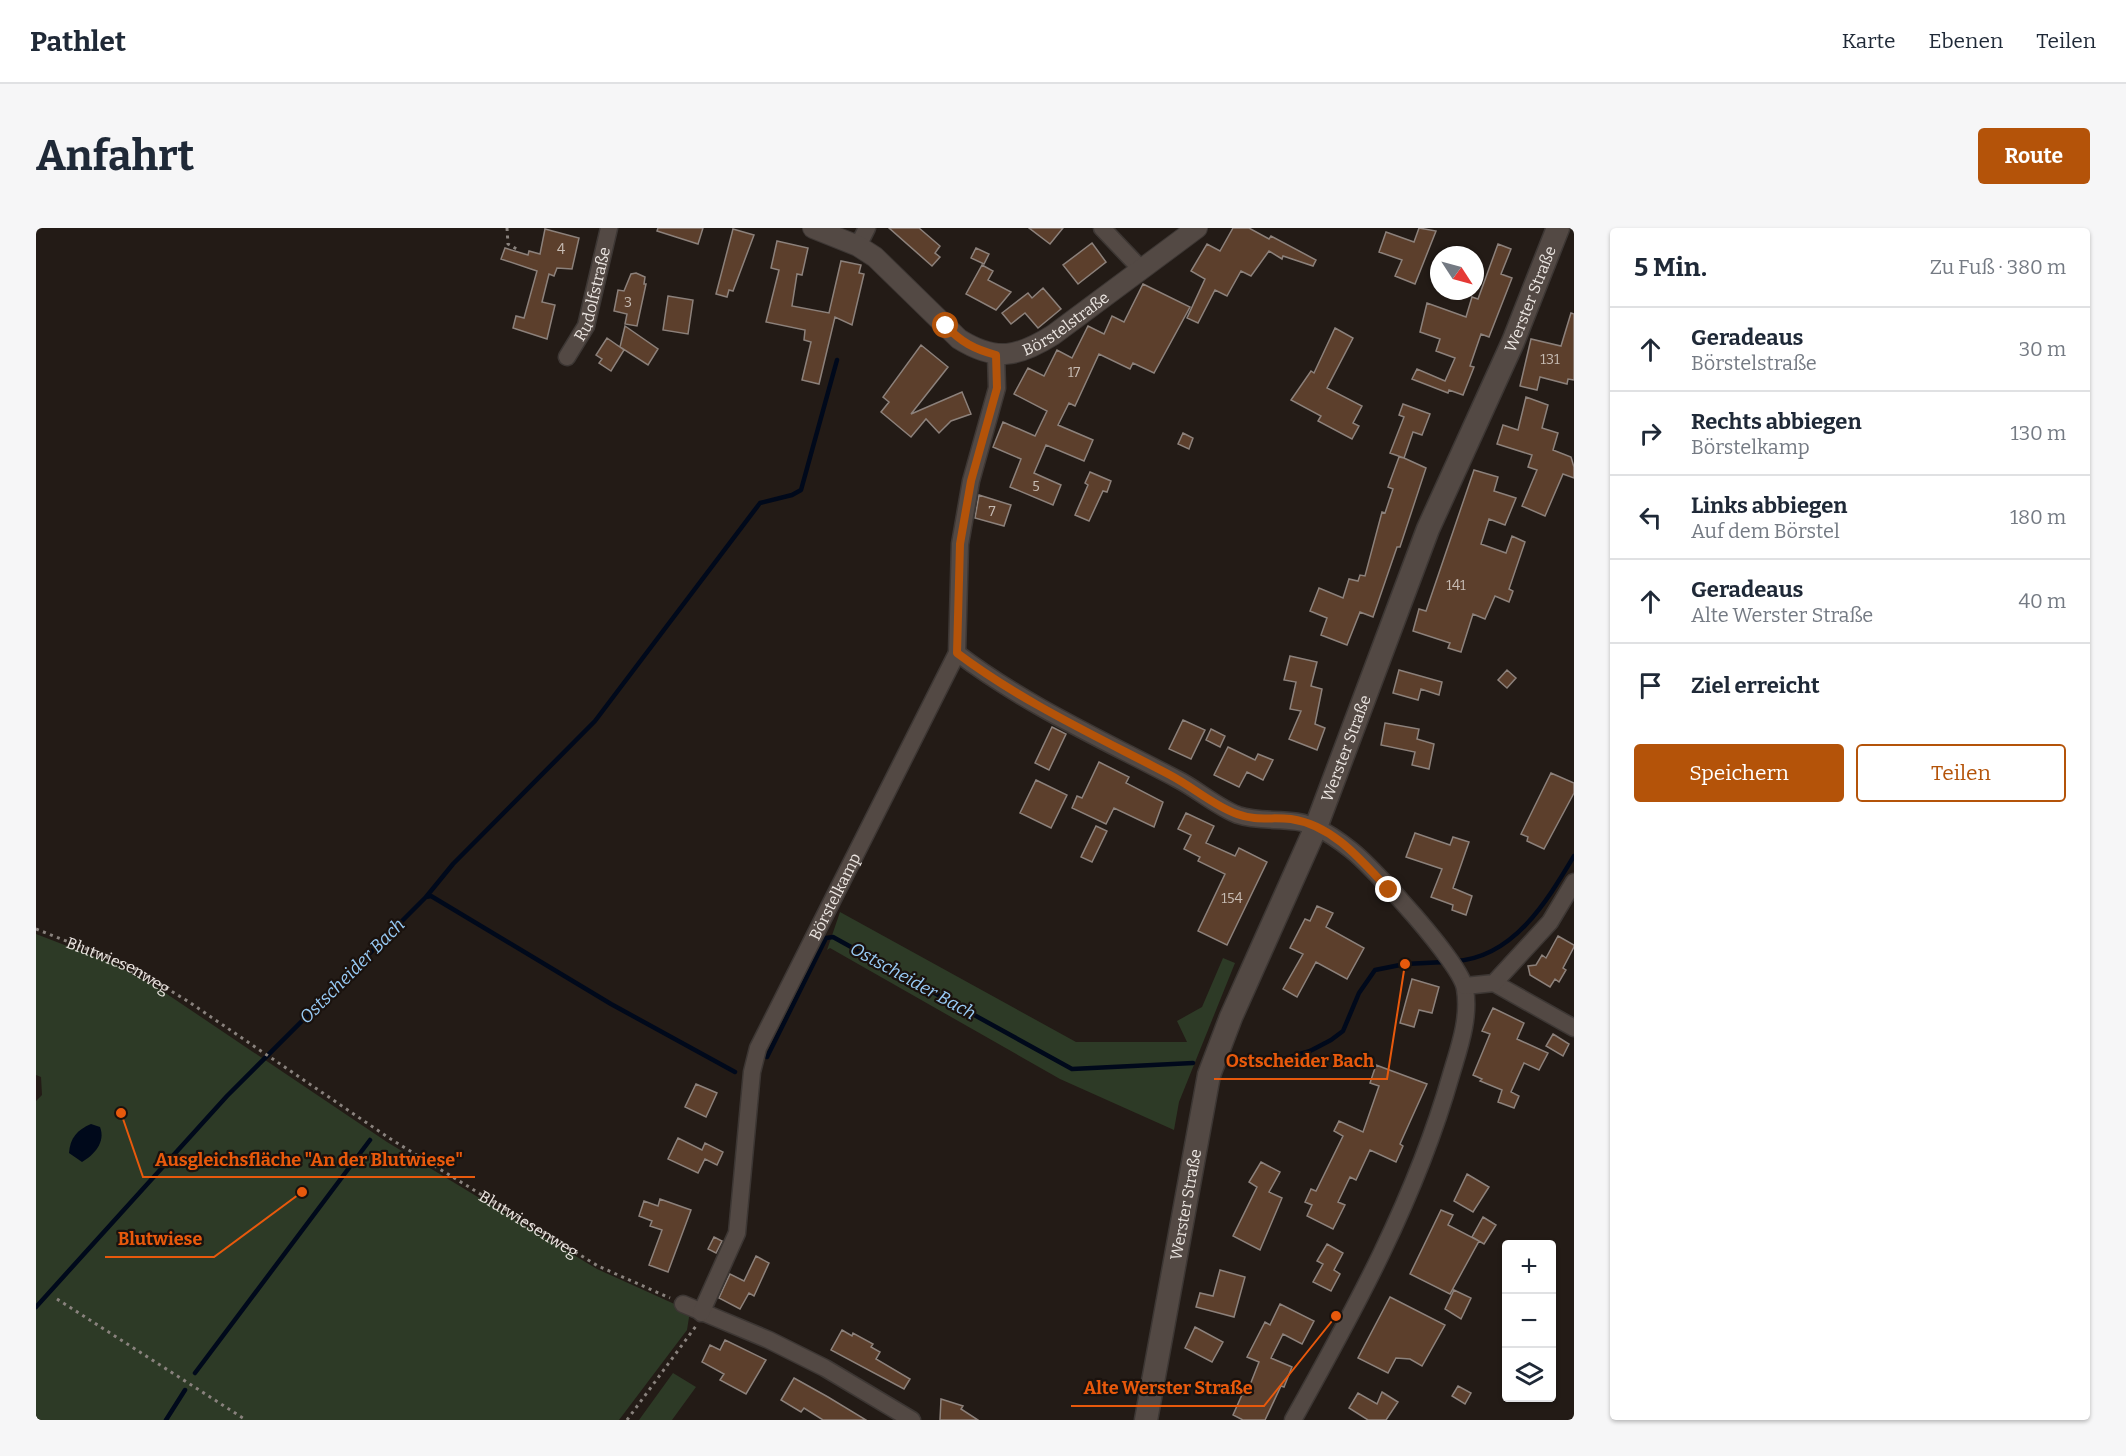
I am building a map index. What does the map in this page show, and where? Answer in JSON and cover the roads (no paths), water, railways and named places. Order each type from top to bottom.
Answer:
[{"type":"main road","name":"Werster Straße","points":[[1146,1420],[1209,1075],[1231,1017],[1316,827],[1428,529],[1514,342],[1558,228]]},
{"type":"street","name":"Rudolfstraße","points":[[567,357],[586,326],[609,228]]},
{"type":"street","name":"Börstelstraße","points":[[813,228],[858,246],[875,257],[959,339],[975,349],[996,355],[1016,354],[1032,349],[1197,228]]},
{"type":"street","points":[[858,246],[867,228]]},
{"type":"street","points":[[1102,228],[1141,269]]},
{"type":"street","name":"Börstelkamp","points":[[701,1313],[737,1233],[752,1072],[758,1048],[957,653],[960,544],[971,481],[997,388],[996,355]]},
{"type":"street","points":[[957,653],[1003,686],[1184,782],[1236,814],[1254,819],[1292,819],[1316,827],[1353,851],[1444,951],[1463,980],[1466,1003],[1462,1036],[1423,1161],[1393,1232],[1293,1420]]},
{"type":"street","points":[[1494,983],[1550,922],[1574,882]]},
{"type":"street","points":[[1463,980],[1494,983],[1574,1028]]},
{"type":"street","points":[[683,1304],[769,1340],[825,1368],[912,1420]]},
{"type":"water","points":[[91,1124],[100,1127],[100,1143],[95,1152],[82,1162],[69,1153],[71,1143],[75,1135]]},
{"type":"waterway","points":[[426,897],[453,864],[595,721],[760,503],[792,495],[801,490],[837,360]]},
{"type":"waterway","name":"Ostscheider Bach","points":[[1456,961],[1477,957],[1512,938],[1540,908],[1574,856]]},
{"type":"waterway","name":"Ostscheider Bach","points":[[36,1307],[227,1096],[426,897],[431,896],[611,1004],[735,1072]]},
{"type":"waterway","name":"Ostscheider Bach","points":[[767,1057],[826,938],[833,937],[1072,1069],[1193,1063]]},
{"type":"waterway","name":"Ostscheider Bach","points":[[1232,1063],[1284,1059],[1310,1051],[1331,1040],[1343,1031],[1359,993],[1375,970],[1405,964],[1445,962]]},
{"type":"waterway","points":[[195,1373],[370,1140]]},
{"type":"waterway","points":[[166,1420],[185,1390]]},
{"type":"place","name":"Ostscheider Bach","points":[[1405,964]]},
{"type":"place","name":"Ausgleichsfläche \"An der Blutwiese\"","points":[[121,1113]]},
{"type":"place","name":"Blutwiese","points":[[302,1192]]},
{"type":"place","name":"Alte Werster Straße","points":[[1336,1316]]}]
